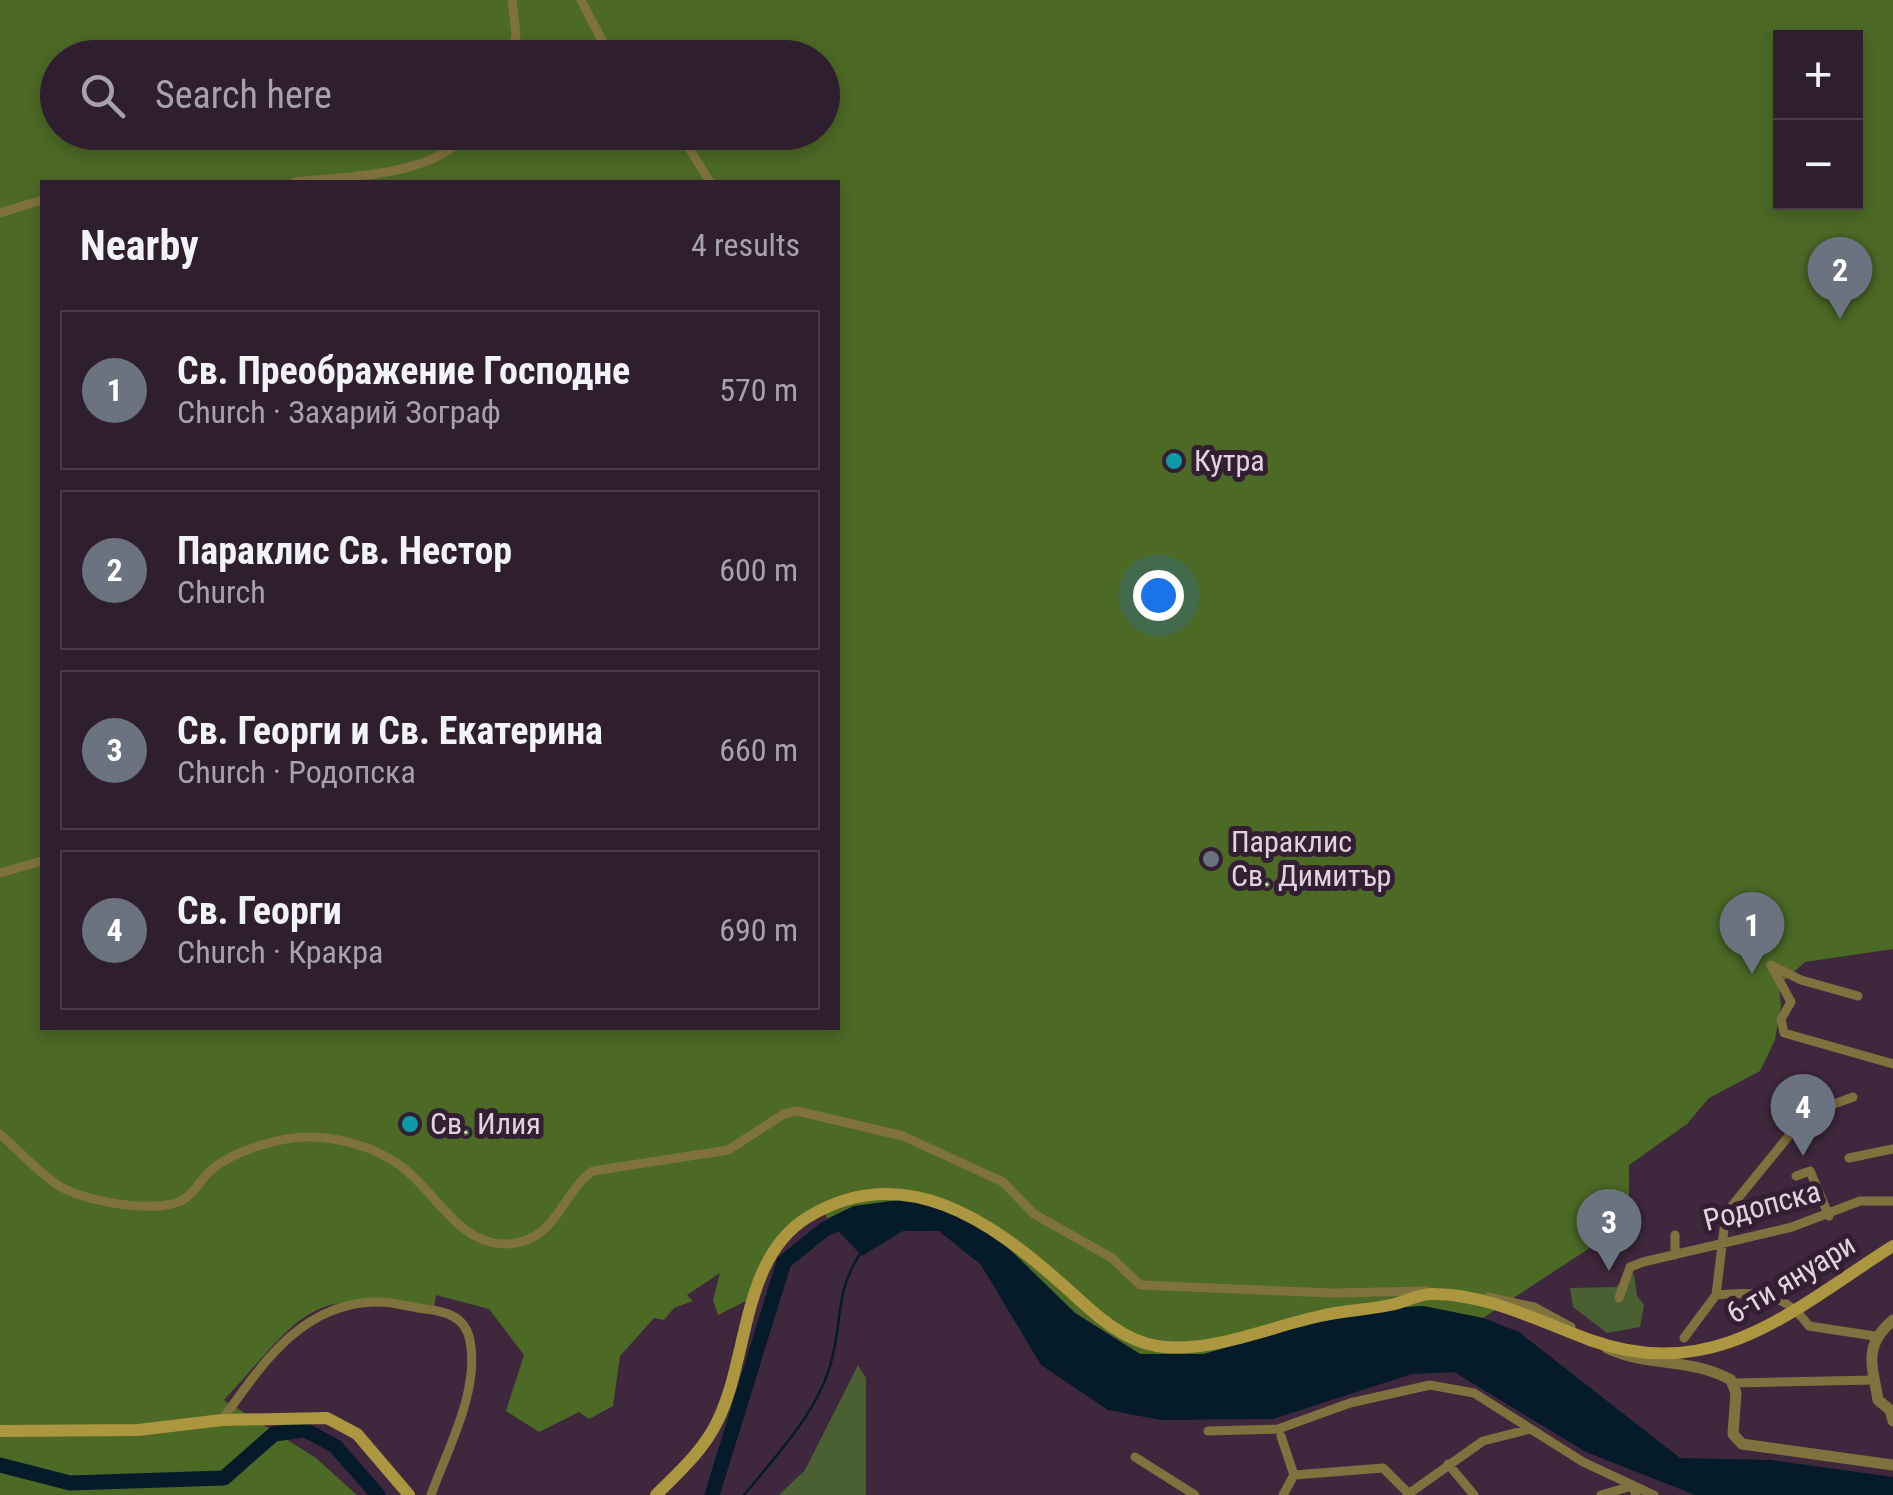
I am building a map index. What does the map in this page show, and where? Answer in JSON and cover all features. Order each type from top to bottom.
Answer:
[{"type":"main road","name":"6-ти януари","points":[[656,1495],[702,1448],[720,1417],[763,1274],[782,1238],[830,1206],[887,1191],[934,1202],[998,1232],[1109,1325],[1154,1346],[1209,1344],[1428,1293],[1532,1316],[1594,1342],[1641,1350],[1704,1353],[1742,1340],[1893,1246]]},
{"type":"main road","points":[[0,1432],[138,1430],[222,1420],[309,1416],[342,1424],[370,1446],[409,1495]]},
{"type":"street","points":[[512,0],[515,40]]},
{"type":"street","points":[[580,0],[601,40]]},
{"type":"street","points":[[308,180],[421,163],[451,150]]},
{"type":"street","points":[[690,150],[709,180]]},
{"type":"street","points":[[0,214],[40,201]]},
{"type":"street","points":[[0,873],[40,862]]},
{"type":"street","points":[[1858,996],[1801,980],[1770,964],[1791,1002],[1781,1019],[1784,1034],[1893,1064]]},
{"type":"street","points":[[1684,1338],[1716,1296],[1726,1243],[1726,1213],[1800,1122],[1815,1111],[1853,1097]]},
{"type":"street","points":[[0,1134],[60,1187],[94,1199],[152,1207],[185,1200],[210,1170],[238,1152],[310,1136],[365,1146],[398,1164],[462,1227],[478,1238],[502,1244],[526,1241],[550,1224],[568,1206],[580,1179],[593,1170],[728,1150],[770,1122],[797,1111],[903,1136],[1003,1182],[1049,1225],[1112,1258],[1140,1285],[1462,1293],[1534,1307],[1631,1359],[1700,1368],[1734,1383],[1874,1380]]},
{"type":"street","points":[[1849,1158],[1893,1149]]},
{"type":"street","points":[[1796,1176],[1810,1171],[1829,1216]]},
{"type":"street","name":"Родопска","points":[[1619,1298],[1630,1267],[1643,1262],[1829,1216],[1860,1201],[1893,1201]]},
{"type":"street","points":[[1675,1235],[1675,1255]]},
{"type":"street","points":[[1716,1296],[1761,1290],[1796,1308],[1809,1326],[1874,1336],[1893,1320]]},
{"type":"street","points":[[222,1420],[277,1350],[307,1320],[328,1310],[382,1302],[454,1316],[467,1327],[472,1361],[468,1391],[430,1495]]},
{"type":"street","points":[[1874,1336],[1878,1400],[1890,1410],[1893,1421]]},
{"type":"street","points":[[1734,1383],[1734,1434],[1742,1444],[1893,1465]]},
{"type":"street","points":[[1208,1432],[1278,1429],[1350,1402],[1430,1385],[1474,1393],[1634,1490],[1654,1495]]},
{"type":"street","points":[[1878,1400],[1893,1398]]},
{"type":"street","points":[[1294,1475],[1383,1468],[1407,1494],[1483,1441],[1530,1429]]},
{"type":"street","points":[[1281,1436],[1294,1475],[1283,1495]]},
{"type":"street","points":[[1134,1457],[1195,1495]]},
{"type":"street","points":[[1448,1464],[1474,1495]]},
{"type":"street","points":[[1601,1495],[1634,1490]]},
{"type":"green space","points":[[0,0],[1893,0],[1893,949],[1805,962],[1779,985],[1781,1005],[1775,1040],[1760,1071],[1709,1098],[1687,1124],[1629,1165],[1629,1201],[1608,1236],[1483,1318],[1423,1306],[1354,1311],[1204,1354],[1140,1354],[1075,1313],[998,1238],[854,1206],[827,1219],[822,1205],[793,1224],[752,1298],[718,1315],[713,1300],[720,1273],[687,1295],[693,1301],[674,1308],[664,1320],[654,1318],[620,1356],[613,1406],[589,1419],[579,1412],[539,1432],[506,1411],[524,1355],[489,1309],[436,1295],[434,1308],[358,1301],[332,1304],[311,1313],[273,1345],[224,1400],[316,1458],[357,1495],[0,1495]]},
{"type":"green space","points":[[1634,1274],[1637,1296],[1644,1305],[1640,1327],[1607,1333],[1573,1307],[1570,1288],[1616,1287]]},
{"type":"green space","points":[[858,1365],[866,1378],[866,1495],[779,1495],[805,1470]]},
{"type":"water","points":[[913,1198],[948,1210],[998,1238],[1075,1313],[1140,1354],[1204,1354],[1354,1311],[1423,1306],[1483,1318],[1519,1332],[1680,1458],[1771,1460],[1893,1477],[1893,1495],[1695,1495],[1586,1452],[1454,1372],[1412,1374],[1273,1419],[1161,1420],[1108,1410],[1041,1365],[981,1265],[939,1231],[903,1231],[862,1256],[827,1219],[854,1206]]},
{"type":"waterway","points":[[712,1495],[784,1262],[825,1229],[852,1218]]},
{"type":"waterway","points":[[744,1495],[793,1434],[824,1384],[846,1282],[860,1254]]},
{"type":"waterway","points":[[0,1465],[70,1483],[224,1478],[274,1434],[305,1430],[335,1446],[378,1495]]},
{"type":"place","name":"Параклис Св. Нестор","points":[[1840,319]]},
{"type":"place","name":"Кутра","points":[[1174,461]]},
{"type":"place","name":"Параклис Св. Димитър","points":[[1211,859]]},
{"type":"place","name":"Св. Преображение Господне","points":[[1752,974]]},
{"type":"place","name":"Св. Илия","points":[[410,1124]]},
{"type":"place","name":"Св. Георги","points":[[1803,1156]]},
{"type":"place","name":"Св. Георги и Св. Екатерина","points":[[1609,1271]]}]
